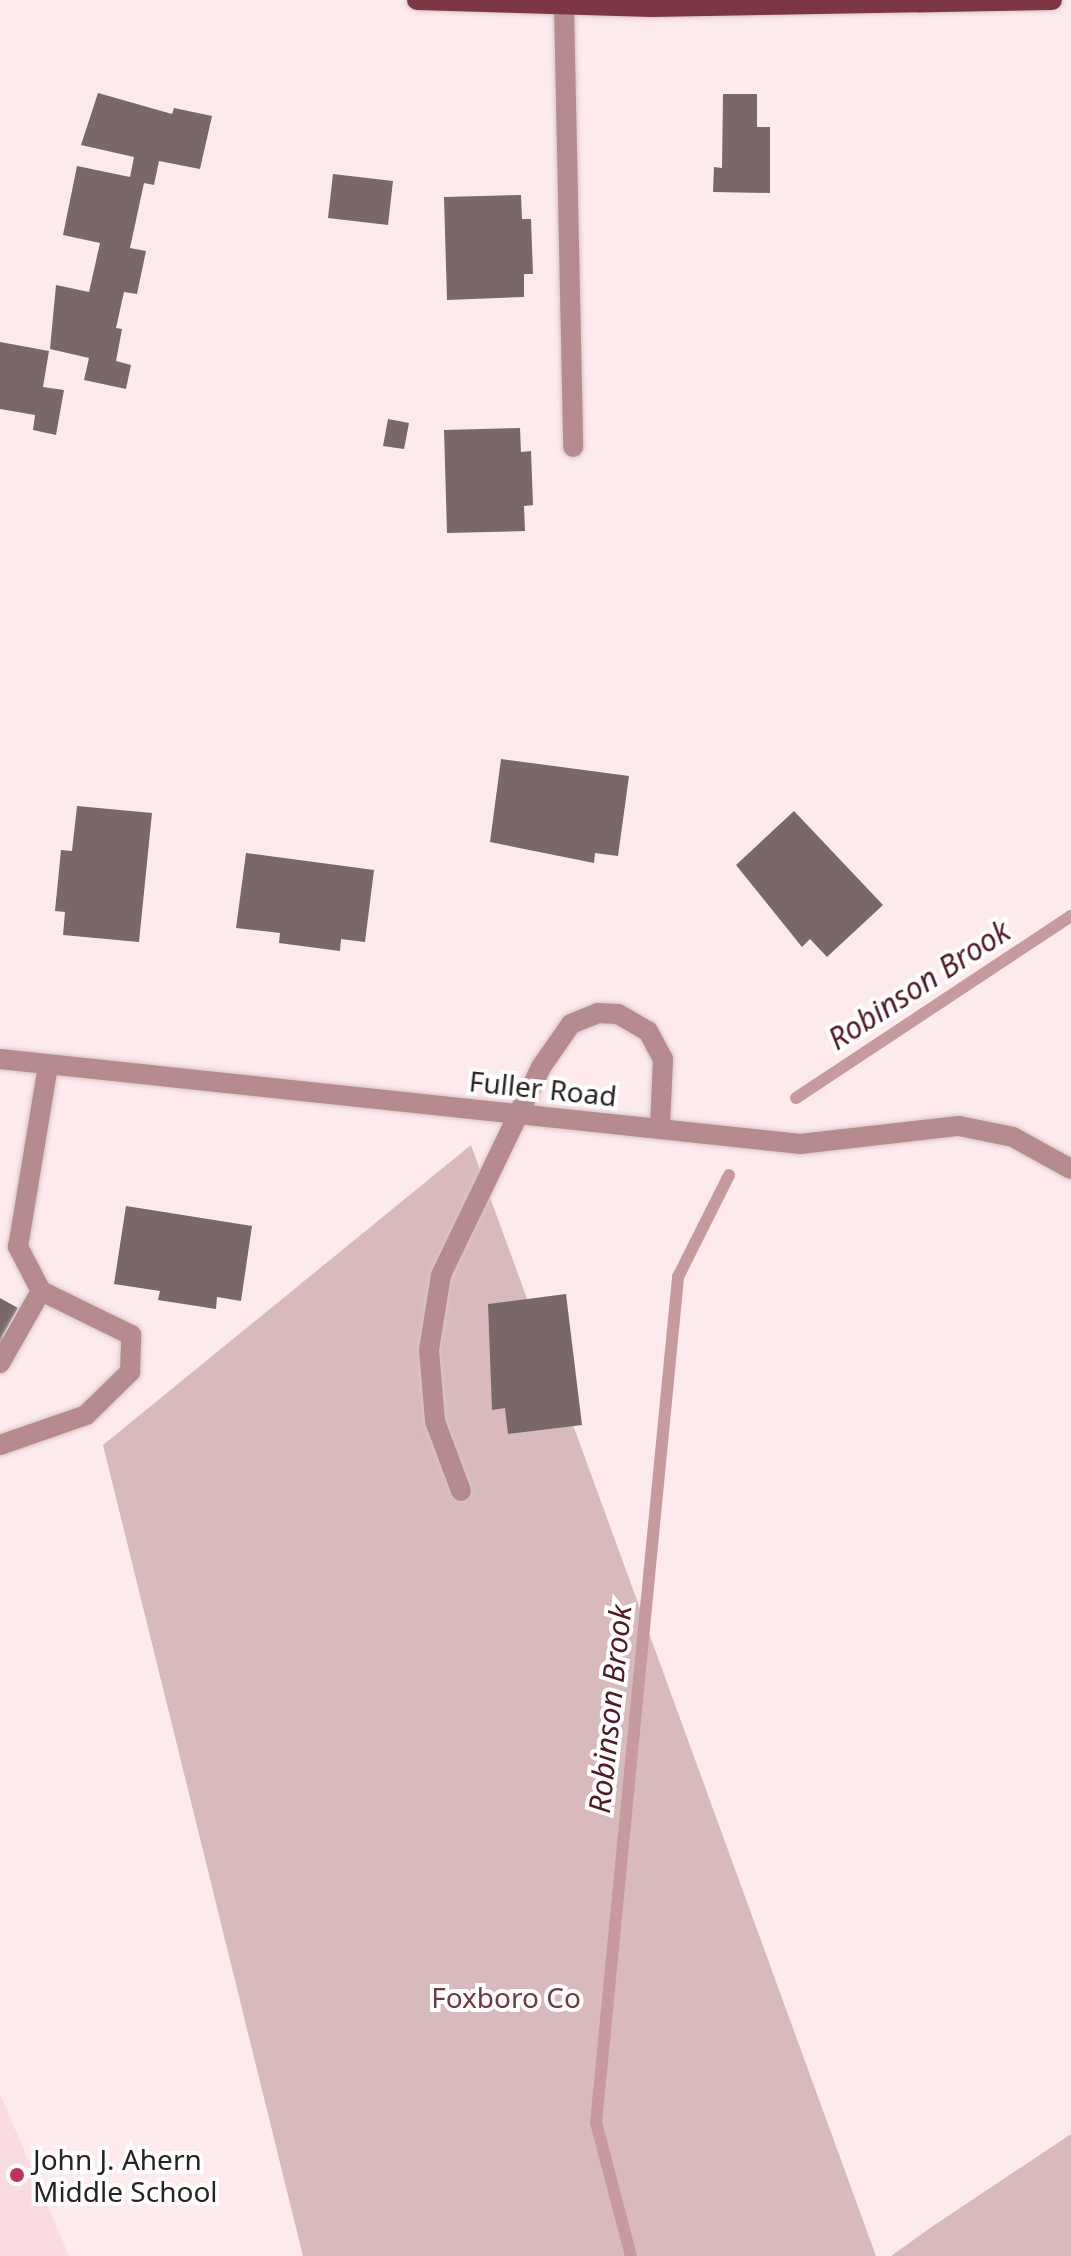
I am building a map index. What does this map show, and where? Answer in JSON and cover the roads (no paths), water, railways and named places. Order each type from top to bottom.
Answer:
[{"type":"main road","points":[[417,0],[564,6],[1052,0]]},
{"type":"street","points":[[564,6],[573,447]]},
{"type":"street","points":[[461,1491],[435,1421],[429,1350],[441,1275],[518,1113],[555,1042],[571,1024],[598,1013],[618,1014],[641,1025],[659,1046],[660,1129]]},
{"type":"street","name":"Fuller Road","points":[[0,1059],[800,1144],[959,1126],[1013,1137],[1071,1169]]},
{"type":"street","points":[[0,1445],[86,1415],[130,1372],[131,1335],[41,1291],[18,1247],[48,1066]]},
{"type":"street","points":[[0,1363],[41,1291]]},
{"type":"waterway","name":"Robinson Brook","points":[[796,1098],[1071,916]]},
{"type":"waterway","name":"Robinson Brook","points":[[631,2256],[596,2123],[678,1277],[729,1175]]},
{"type":"place","name":"John J. Ahern Middle School","points":[[17,2175]]},
{"type":"park label","name":"Foxboro Co","points":[[506,1997]]}]
